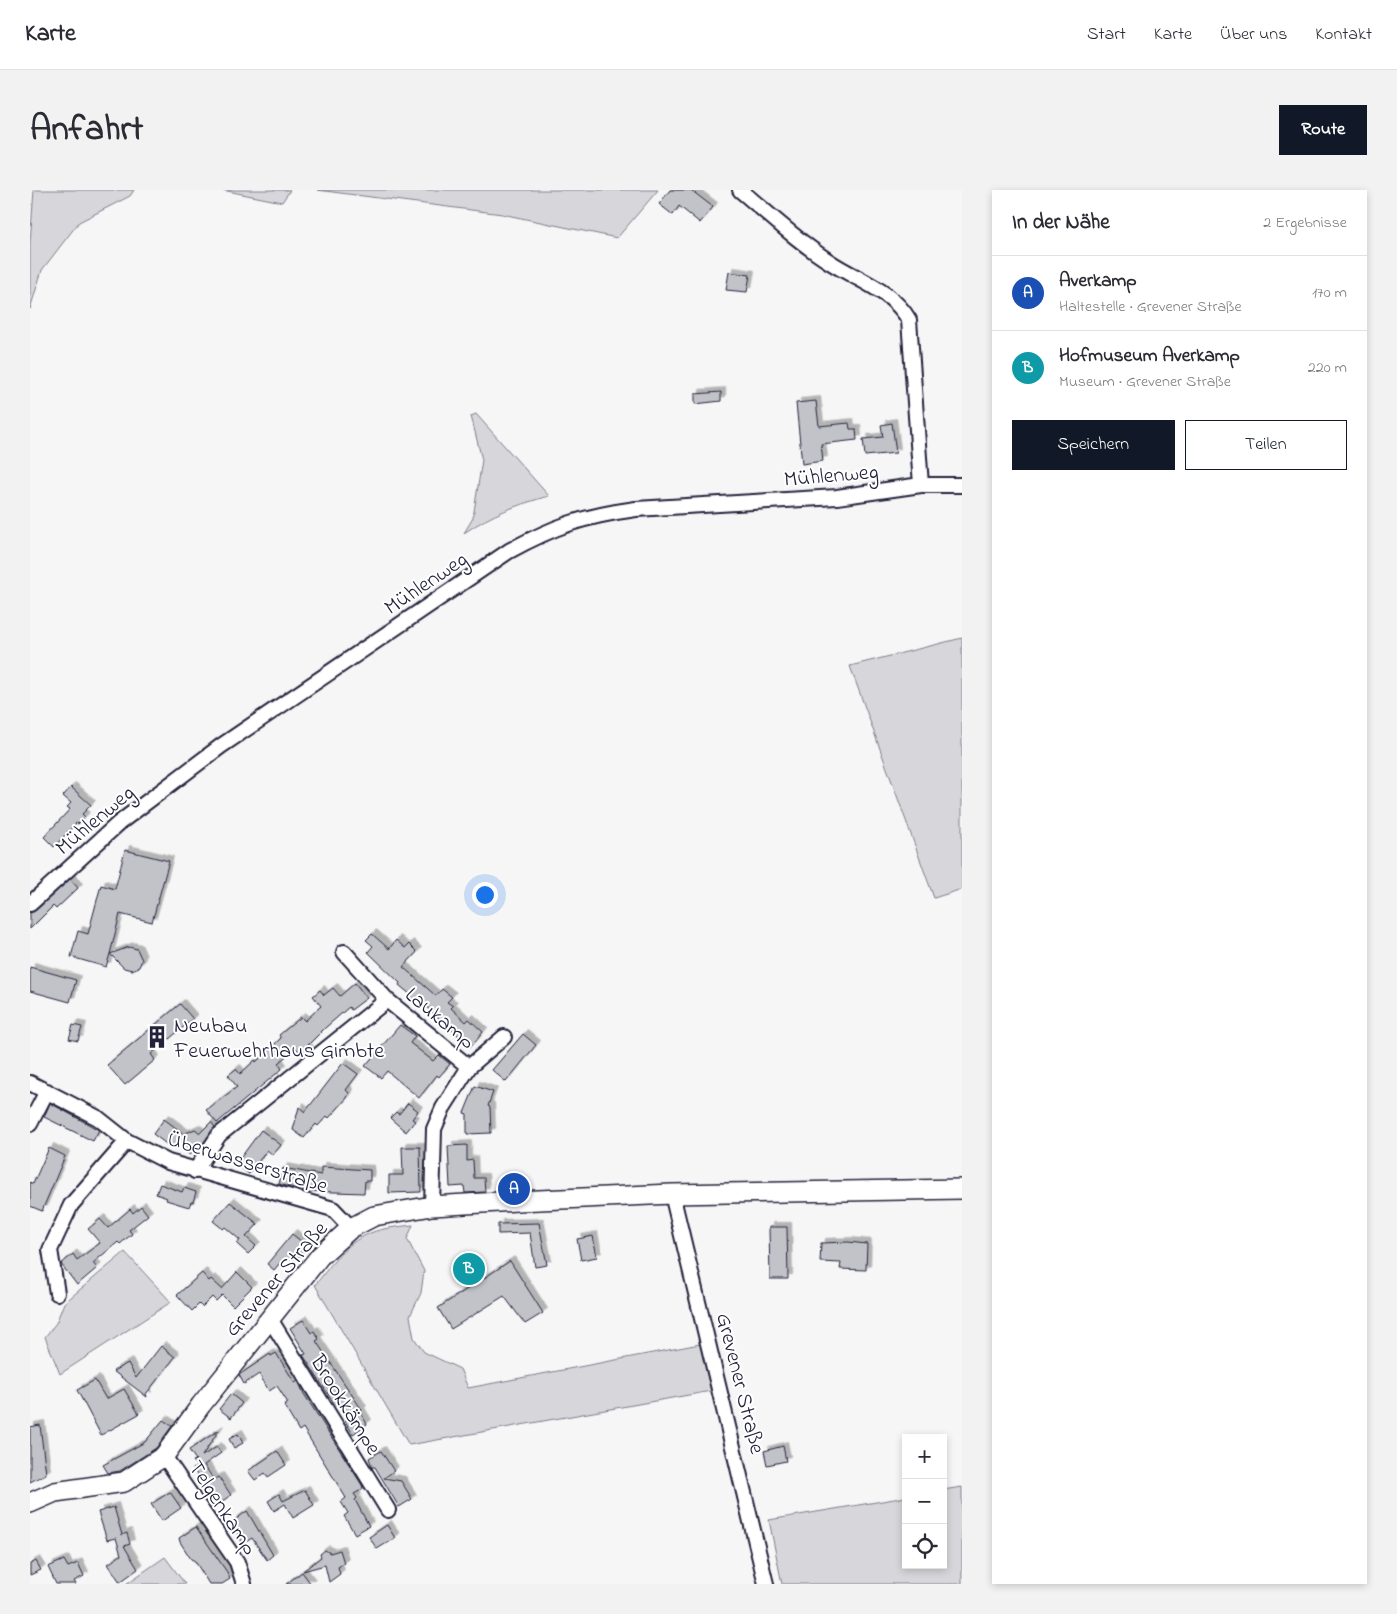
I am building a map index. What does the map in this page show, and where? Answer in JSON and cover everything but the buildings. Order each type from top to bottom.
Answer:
[{"type":"street","points":[[740,190],[829,262],[892,298],[903,310],[909,320],[922,485]]},
{"type":"street","name":"Mühlenweg","points":[[30,904],[119,823],[221,746],[508,551],[559,525],[604,513],[837,497],[922,485],[962,485]]},
{"type":"street","name":"Laukamp","points":[[344,952],[387,1000],[468,1067]]},
{"type":"street","name":"Laukamp","points":[[195,1171],[219,1135],[387,1000]]},
{"type":"street","name":"Laukamp","points":[[432,1206],[434,1129],[443,1108],[468,1067],[504,1037]]},
{"type":"street","name":"Überwasserstraße","points":[[30,1083],[98,1118],[126,1141],[168,1162],[333,1209],[351,1228]]},
{"type":"street","points":[[30,1124],[47,1091]]},
{"type":"street","points":[[57,1293],[50,1250],[71,1205],[126,1141]]},
{"type":"street","name":"Grevener Straße","points":[[30,1503],[55,1492],[124,1482],[164,1456],[320,1256],[351,1228],[374,1216],[432,1206],[672,1194],[962,1189]]},
{"type":"street","name":"Grevener Straße","points":[[672,1194],[766,1584]]},
{"type":"street","name":"Brookkämpe","points":[[270,1319],[388,1510]]},
{"type":"street","name":"Telgenkamp","points":[[164,1456],[238,1562],[244,1584]]},
{"type":"shaded area","points":[[34,190],[134,190],[130,196],[79,222],[42,270],[30,309],[30,243]]},
{"type":"shaded area","points":[[222,190],[290,190],[282,202]]},
{"type":"shaded area","points":[[317,190],[658,190],[617,238],[502,214]]},
{"type":"shaded area","points":[[476,414],[549,496],[484,520],[464,533],[473,518],[482,460],[471,416]]},
{"type":"shaded area","points":[[962,638],[962,889],[934,898],[850,666]]},
{"type":"shaded area","points":[[413,1225],[407,1239],[424,1271],[421,1293],[410,1316],[414,1338],[424,1352],[460,1369],[468,1388],[700,1344],[711,1391],[409,1445],[315,1285],[337,1258],[356,1240],[369,1233]]},
{"type":"shaded area","points":[[125,1252],[171,1302],[60,1374],[45,1337],[56,1323],[64,1303]]},
{"type":"shaded area","points":[[962,1487],[962,1584],[782,1584],[769,1520],[902,1498],[902,1569],[947,1569],[947,1489]]},
{"type":"shaded area","points":[[165,1557],[185,1584],[126,1584]]},
{"type":"place","name":"Neubau Feuerwehrhaus Gimbte","points":[[157,1037]]},
{"type":"place","name":"Averkamp","points":[[514,1189]]},
{"type":"place","name":"Hofmuseum Averkamp","points":[[469,1269]]}]
